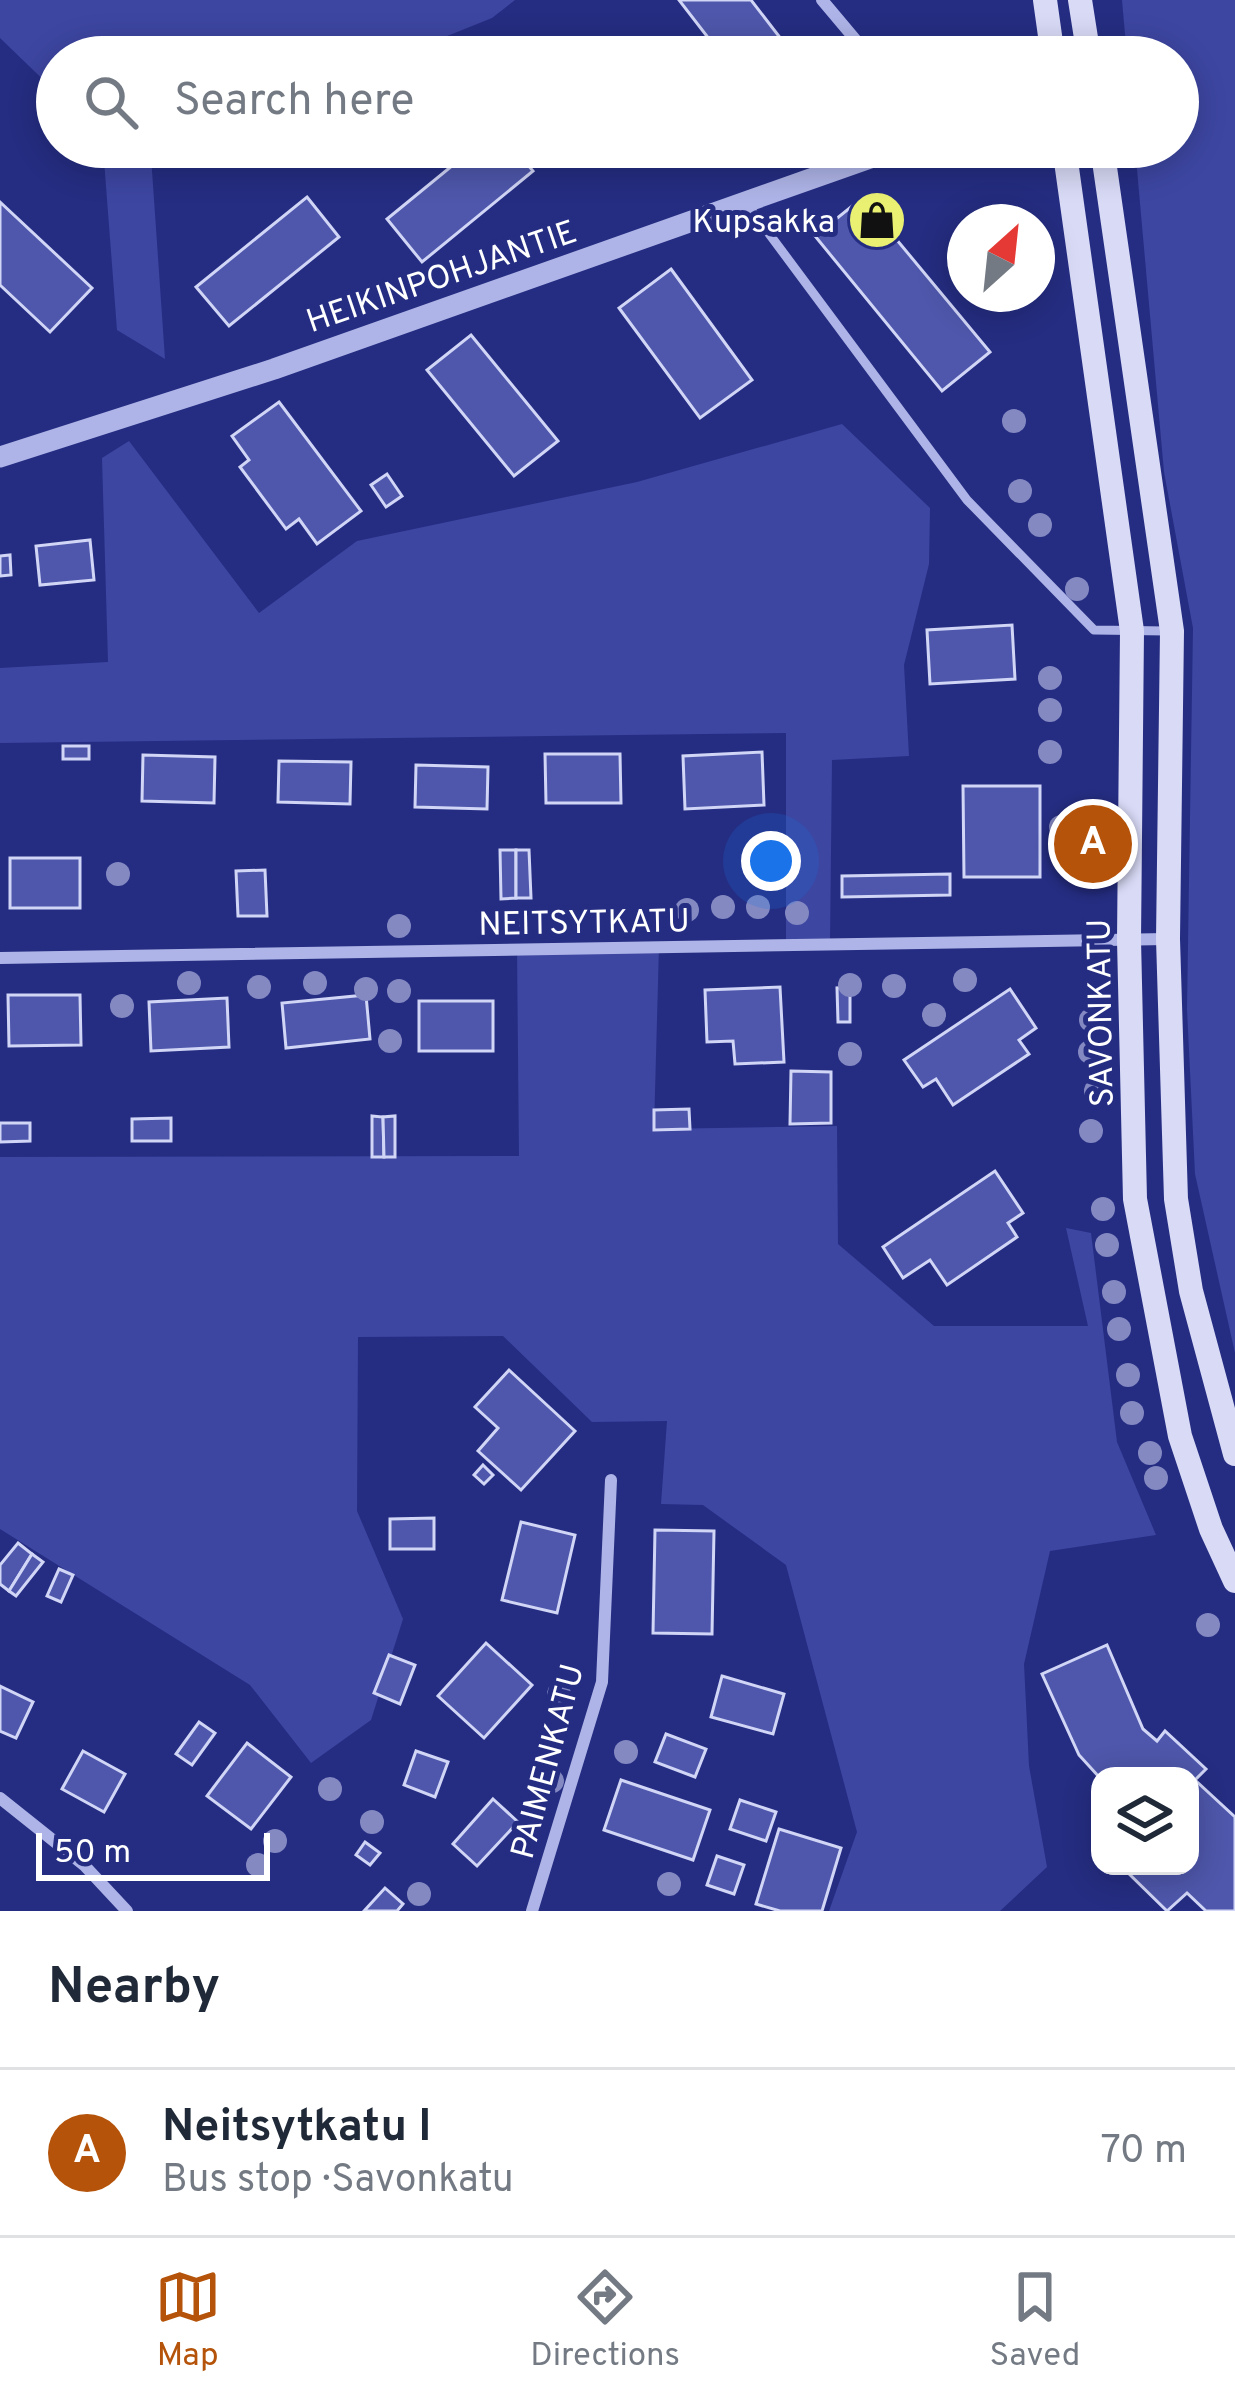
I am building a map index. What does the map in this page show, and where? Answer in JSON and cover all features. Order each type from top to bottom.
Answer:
[{"type":"main road","points":[[1045,0],[1049,36]]},
{"type":"main road","points":[[1081,0],[1086,36]]},
{"type":"main road","name":"SAVONKATU","points":[[1067,168],[1132,631],[1130,940],[1135,1199],[1180,1436],[1211,1529],[1235,1580]]},
{"type":"main road","points":[[1105,168],[1172,631],[1168,939],[1176,1199],[1191,1291],[1235,1454]]},
{"type":"street","points":[[822,0],[853,36]]},
{"type":"street","name":"HEIKINPOHJANTIE","points":[[0,457],[274,369],[844,168]]},
{"type":"street","name":"NEITSYTKATU","points":[[0,958],[1168,939]]},
{"type":"street","name":"PAIMENKATU","points":[[532,1911],[602,1682],[611,1480]]},
{"type":"street","points":[[0,1798],[84,1865],[127,1911]]},
{"type":"lane","points":[[747,204],[967,500],[1094,630],[1172,631]]},
{"type":"shaded area","points":[[0,0],[515,0],[492,18],[447,36],[36,36],[36,73],[0,38]]},
{"type":"shaded area","points":[[1122,0],[1235,0],[1235,1353],[1195,1174],[1187,1009],[1193,628],[1164,472],[1137,168],[1199,168],[1199,36],[1125,36]]},
{"type":"shaded area","points":[[105,168],[152,168],[165,359],[117,330]]},
{"type":"shaded area","points":[[842,424],[930,508],[929,564],[904,665],[909,756],[832,760],[830,943],[786,945],[786,733],[0,743],[0,668],[108,662],[102,458],[129,441],[259,613],[357,541],[637,482]]},
{"type":"shaded area","points":[[659,946],[654,1129],[837,1126],[838,1244],[934,1326],[1088,1326],[1066,1228],[1091,1233],[1117,1442],[1156,1535],[1050,1551],[1024,1664],[1029,1766],[1047,1867],[1000,1911],[829,1911],[857,1832],[786,1565],[703,1505],[661,1504],[667,1421],[592,1422],[503,1336],[358,1337],[357,1511],[403,1619],[371,1720],[311,1763],[250,1685],[0,1529],[0,1157],[519,1156],[517,949]]},
{"type":"building","points":[[679,0],[751,0],[779,36],[707,36]]},
{"type":"building","points":[[449,168],[533,171],[422,262],[387,219]]},
{"type":"building","points":[[307,197],[339,237],[229,326],[196,287]]},
{"type":"building","points":[[862,198],[947,300],[947,312],[957,312],[990,352],[942,391],[815,236]]},
{"type":"building","points":[[0,202],[92,288],[50,332],[0,285]]},
{"type":"building","points":[[671,269],[752,380],[700,418],[619,308]]},
{"type":"building","points":[[471,335],[558,441],[514,476],[427,370]]},
{"type":"building","points":[[279,402],[361,511],[317,544],[299,519],[286,529],[240,467],[249,460],[232,436]]},
{"type":"building","points":[[387,474],[402,496],[386,507],[371,485]]},
{"type":"building","points":[[90,540],[94,580],[40,585],[36,546]]},
{"type":"building","points":[[10,555],[11,575],[0,576],[0,556]]},
{"type":"building","points":[[1012,625],[1015,679],[930,684],[927,630]]},
{"type":"building","points":[[63,746],[89,746],[89,759],[63,759]]},
{"type":"building","points":[[762,752],[764,805],[685,809],[683,756]]},
{"type":"building","points":[[545,754],[620,754],[621,803],[546,803]]},
{"type":"building","points":[[143,755],[215,757],[214,803],[142,801]]},
{"type":"building","points":[[279,761],[351,762],[350,804],[278,802]]},
{"type":"building","points":[[416,765],[488,767],[487,809],[415,807]]},
{"type":"building","points":[[963,786],[1040,786],[1040,877],[964,877]]},
{"type":"building","points":[[500,850],[516,850],[516,898],[501,899]]},
{"type":"building","points":[[516,850],[529,850],[531,898],[516,898]]},
{"type":"building","points":[[10,858],[80,858],[80,908],[10,908]]},
{"type":"building","points":[[265,870],[267,916],[238,916],[236,871]]},
{"type":"building","points":[[950,874],[950,895],[842,897],[842,876]]},
{"type":"building","points":[[780,987],[784,1062],[735,1064],[733,1041],[707,1042],[705,990]]},
{"type":"building","points":[[850,987],[850,1022],[838,1022],[837,988]]},
{"type":"building","points":[[1010,989],[1036,1028],[1019,1040],[1029,1054],[953,1105],[936,1079],[923,1087],[904,1060]]},
{"type":"building","points":[[8,995],[80,995],[81,1045],[9,1046]]},
{"type":"building","points":[[366,995],[370,1039],[286,1048],[282,1003]]},
{"type":"building","points":[[227,998],[229,1047],[151,1051],[149,1002]]},
{"type":"building","points":[[419,1001],[493,1001],[493,1051],[419,1051]]},
{"type":"building","points":[[791,1071],[831,1072],[831,1123],[790,1124]]},
{"type":"building","points":[[689,1109],[690,1129],[654,1130],[654,1110]]},
{"type":"building","points":[[372,1116],[383,1117],[384,1157],[372,1157]]},
{"type":"building","points":[[395,1116],[395,1157],[384,1157],[383,1117]]},
{"type":"building","points":[[171,1118],[171,1141],[132,1141],[132,1119]]},
{"type":"building","points":[[0,1123],[30,1123],[30,1141],[0,1142]]},
{"type":"building","points":[[995,1171],[1023,1213],[1008,1223],[1017,1237],[947,1285],[930,1260],[903,1278],[883,1247]]},
{"type":"building","points":[[509,1370],[575,1431],[521,1490],[478,1451],[498,1428],[475,1407]]},
{"type":"building","points":[[483,1465],[493,1475],[484,1484],[474,1475]]},
{"type":"building","points":[[434,1518],[434,1549],[390,1549],[390,1519]]},
{"type":"building","points":[[521,1522],[575,1535],[557,1613],[502,1600]]},
{"type":"building","points":[[655,1530],[714,1531],[712,1634],[653,1633]]},
{"type":"building","points":[[18,1543],[32,1554],[9,1591],[0,1584],[0,1565]]},
{"type":"building","points":[[32,1554],[43,1562],[16,1596],[9,1591]]},
{"type":"building","points":[[59,1569],[73,1575],[61,1602],[47,1596]]},
{"type":"building","points":[[486,1643],[532,1685],[484,1738],[438,1696]]},
{"type":"building","points":[[1107,1645],[1143,1729],[1157,1741],[1165,1731],[1206,1769],[1199,1776],[1199,1767],[1091,1768],[1079,1755],[1042,1674]]},
{"type":"building","points":[[389,1655],[415,1665],[400,1704],[374,1693]]},
{"type":"building","points":[[722,1676],[784,1694],[773,1734],[711,1717]]},
{"type":"building","points":[[0,1686],[33,1702],[16,1738],[0,1731]]},
{"type":"building","points":[[199,1722],[215,1733],[192,1765],[176,1754]]},
{"type":"building","points":[[666,1734],[706,1749],[695,1777],[655,1762]]},
{"type":"building","points":[[247,1743],[291,1777],[251,1829],[207,1796]]},
{"type":"building","points":[[83,1751],[125,1774],[104,1812],[62,1789]]},
{"type":"building","points":[[416,1751],[448,1762],[435,1797],[404,1785]]},
{"type":"building","points":[[621,1780],[710,1810],[693,1860],[604,1830]]},
{"type":"building","points":[[1199,1784],[1235,1817],[1235,1911],[1206,1911],[1187,1893],[1167,1911],[1130,1875],[1199,1875]]},
{"type":"building","points":[[493,1799],[518,1822],[477,1866],[453,1844]]},
{"type":"building","points":[[740,1800],[776,1812],[766,1841],[730,1829]]},
{"type":"building","points":[[779,1829],[841,1848],[822,1911],[780,1911],[756,1904]]},
{"type":"building","points":[[365,1842],[380,1853],[370,1865],[356,1855]]},
{"type":"building","points":[[717,1856],[744,1865],[734,1894],[707,1885]]},
{"type":"building","points":[[385,1888],[403,1904],[397,1911],[364,1911]]},
{"type":"place","name":"Kupsakka","points":[[877,220]]},
{"type":"place","name":"Neitsytkatu I","points":[[1093,844]]}]
